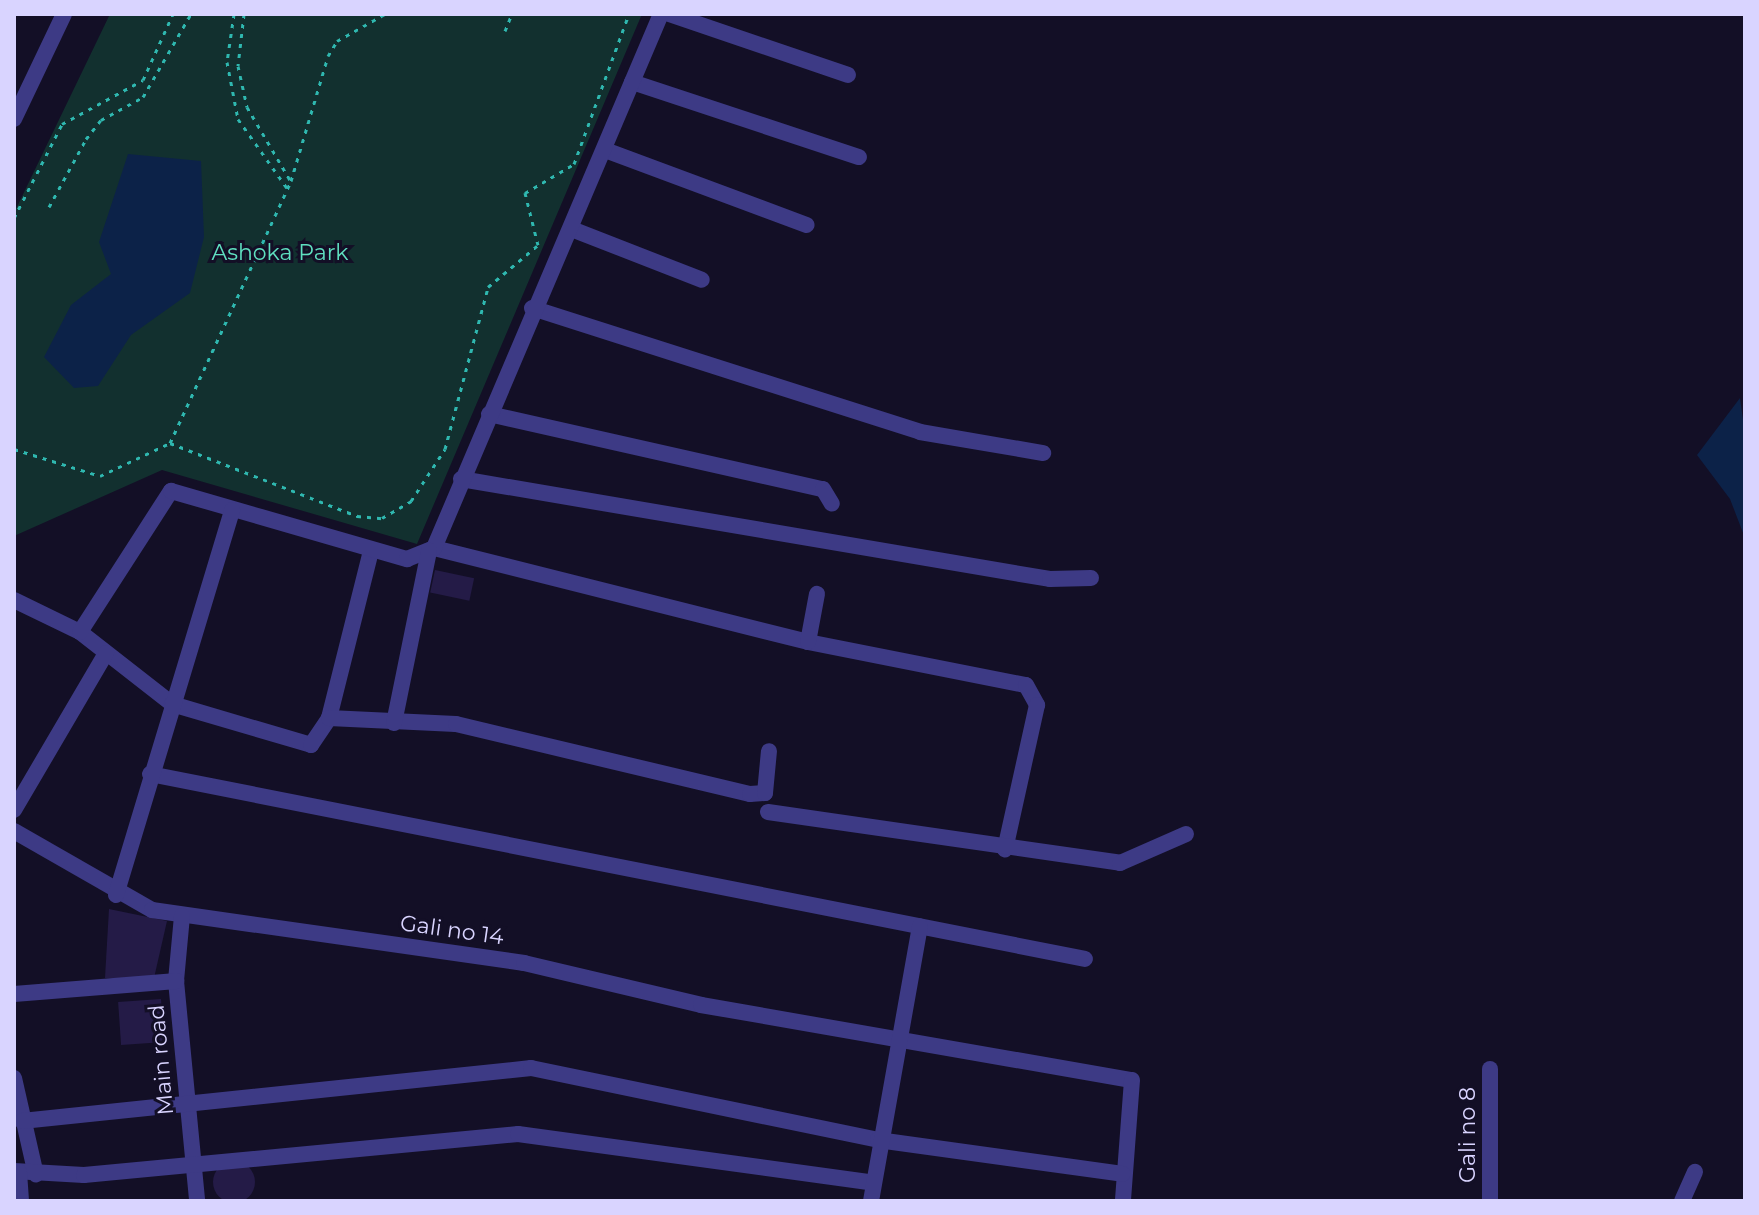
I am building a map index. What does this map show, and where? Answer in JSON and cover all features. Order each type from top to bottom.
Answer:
[{"type":"street","points":[[14,119],[64,14]]},
{"type":"street","points":[[394,723],[432,550],[532,308],[574,230],[661,14]]},
{"type":"street","points":[[669,14],[848,75]]},
{"type":"street","points":[[632,82],[859,157]]},
{"type":"street","points":[[605,150],[807,225]]},
{"type":"street","points":[[574,230],[702,280]]},
{"type":"street","points":[[532,308],[920,432],[1043,453]]},
{"type":"street","points":[[489,414],[823,489],[832,504]]},
{"type":"street","points":[[461,479],[1050,579],[1091,578]]},
{"type":"street","points":[[80,632],[171,491],[371,551],[412,560],[432,550],[808,642],[1032,690],[1037,705],[1005,849]]},
{"type":"street","points":[[116,895],[232,510]]},
{"type":"street","points":[[14,600],[80,632],[172,704],[305,745],[319,740],[329,718],[371,551]]},
{"type":"street","points":[[808,642],[817,594]]},
{"type":"street","points":[[14,810],[106,653]]},
{"type":"street","points":[[329,718],[456,724],[750,794],[765,793],[769,751]]},
{"type":"street","points":[[150,774],[1085,959]]},
{"type":"street","points":[[768,812],[1005,849],[1120,863],[1186,834]]},
{"type":"street","name":"Gali no 14","points":[[14,831],[116,895],[182,916],[524,963],[899,1041],[1132,1080],[1123,1174]]},
{"type":"street","name":"Main road","points":[[182,916],[176,981],[197,1201]]},
{"type":"street","points":[[871,1201],[878,1140],[920,926]]},
{"type":"street","points":[[14,994],[176,981]]},
{"type":"street","points":[[22,1121],[187,1107],[531,1068],[878,1140],[1123,1174],[1123,1201]]},
{"type":"street","name":"Gali no 8","points":[[1490,1069],[1490,1201]]},
{"type":"street","points":[[14,1078],[36,1175]]},
{"type":"street","points":[[21,1201],[16,1172],[36,1175],[518,1134],[874,1183]]},
{"type":"street","points":[[1682,1201],[1695,1172]]},
{"type":"path","points":[[14,218],[62,124],[143,80],[173,14]]},
{"type":"path","points":[[49,207],[86,139],[101,120],[143,97],[191,14]]},
{"type":"path","points":[[234,14],[227,62],[238,119],[287,188]]},
{"type":"path","points":[[244,14],[238,66],[244,95],[291,181]]},
{"type":"path","points":[[14,449],[100,476],[170,443],[291,181],[328,56],[337,41],[385,14]]},
{"type":"path","points":[[505,31],[512,14]]},
{"type":"path","points":[[170,443],[357,516],[382,518],[411,501],[445,449],[488,287],[538,245],[525,193],[574,164],[629,14]]},
{"type":"green space","name":"Ashoka Park","points":[[110,14],[642,14],[417,544],[162,470],[14,536],[14,213]]},
{"type":"water","points":[[128,154],[201,161],[204,237],[190,293],[131,335],[98,386],[74,388],[44,357],[71,305],[111,274],[99,242]]},
{"type":"water","points":[[1740,398],[1745,434],[1745,538],[1730,499],[1697,455]]},
{"type":"building","points":[[435,570],[474,578],[469,601],[430,592]]},
{"type":"building","points":[[109,909],[167,921],[154,978],[105,978]]},
{"type":"building","points":[[161,999],[164,1042],[121,1045],[118,1002]]},
{"type":"building","points":[[234,1161],[249,1167],[255,1182],[249,1197],[234,1203],[219,1197],[213,1182],[219,1167]]}]
